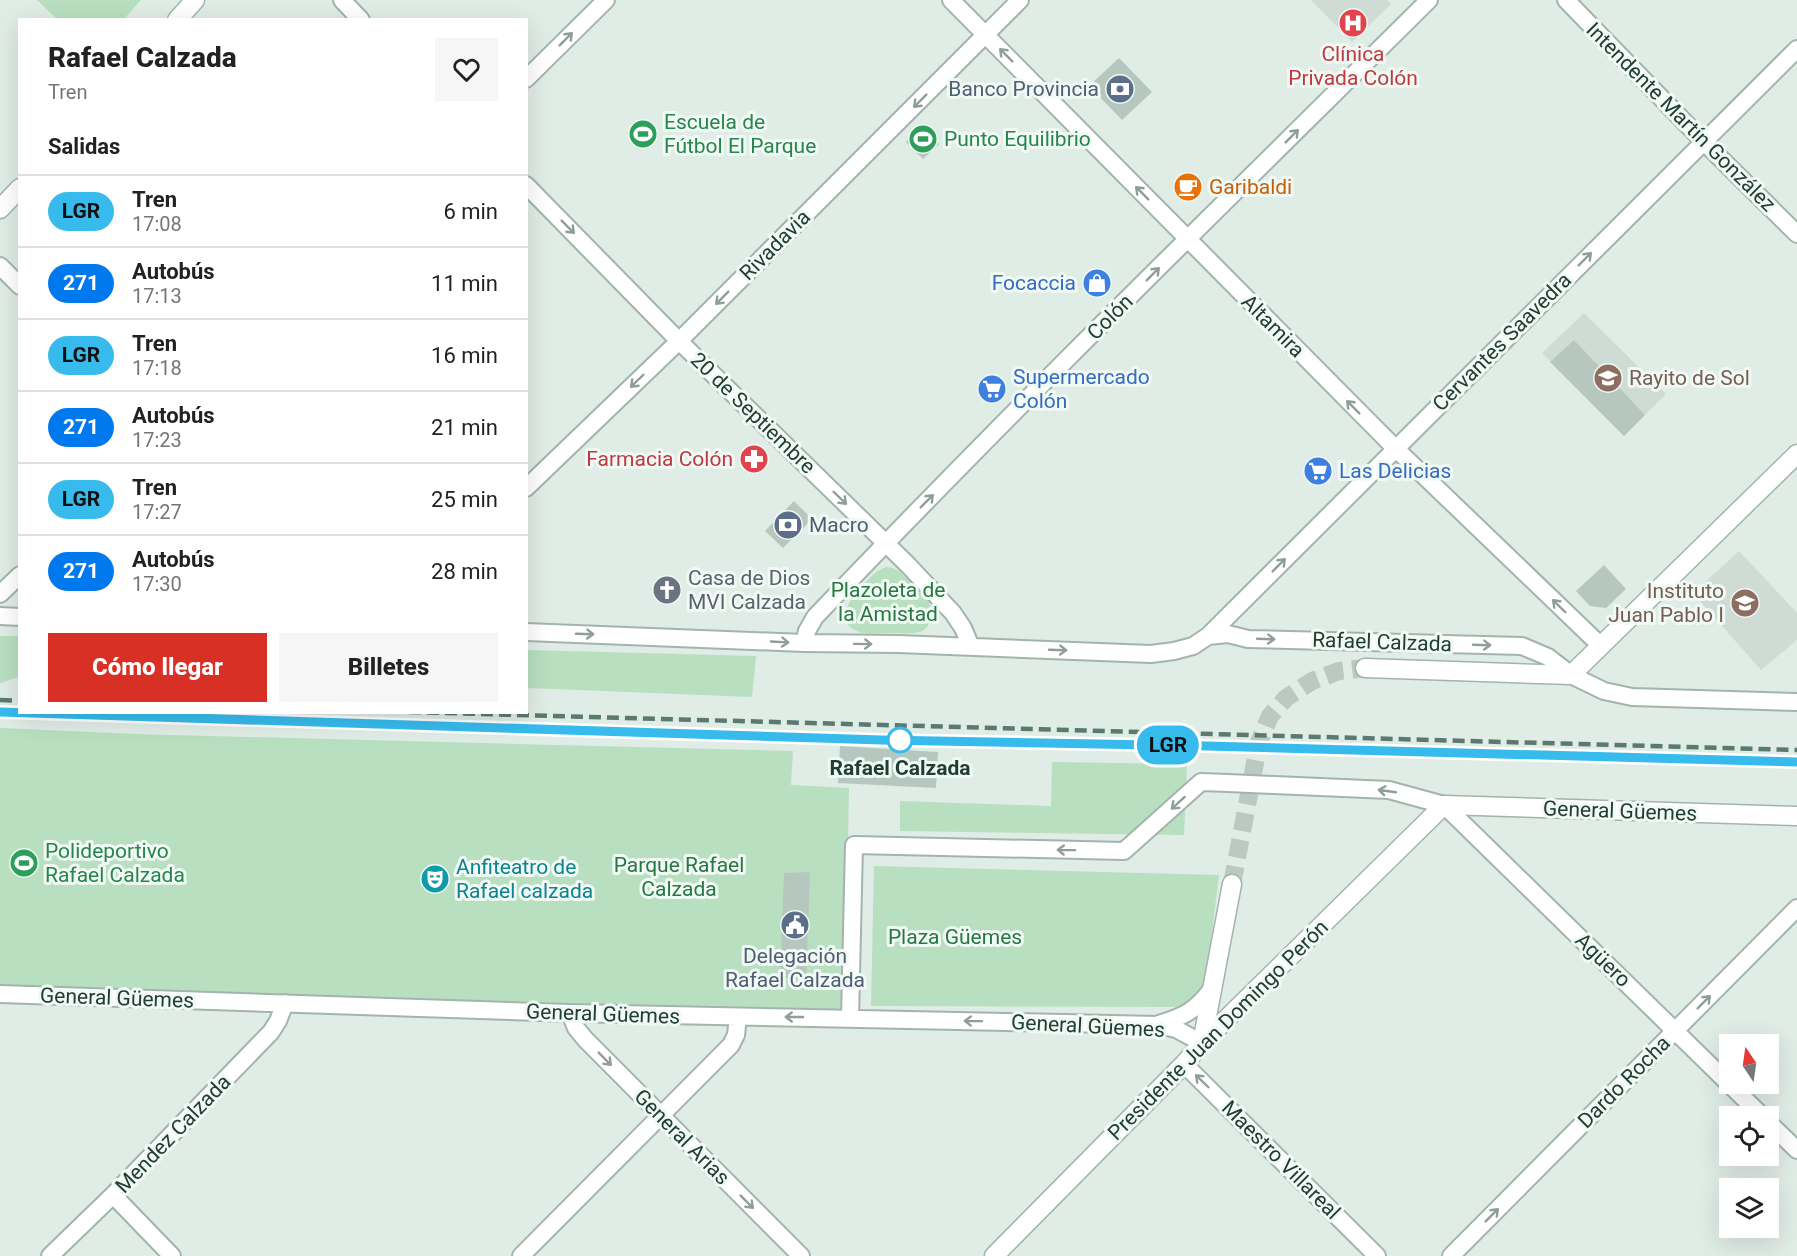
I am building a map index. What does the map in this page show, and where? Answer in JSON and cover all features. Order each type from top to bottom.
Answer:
[{"type":"street","points":[[179,18],[195,0]]},
{"type":"street","points":[[342,0],[359,18]]},
{"type":"street","points":[[528,77],[606,0]]},
{"type":"street","name":"Altamira","points":[[951,0],[1395,448],[1601,646]]},
{"type":"street","name":"Rivadavia","points":[[528,486],[680,340],[1020,0]]},
{"type":"street","name":"Colón","points":[[804,643],[807,631],[815,617],[886,543],[1429,0]]},
{"type":"street","name":"Intendente Martín González","points":[[1566,0],[1797,234]]},
{"type":"street","name":"Cervantes Saavedra","points":[[1208,636],[1797,49]]},
{"type":"street","name":"20 de Septiembre","points":[[528,187],[954,613],[971,647]]},
{"type":"street","points":[[0,209],[18,190]]},
{"type":"street","points":[[0,266],[18,284]]},
{"type":"street","points":[[1365,668],[1571,675],[1797,454]]},
{"type":"street","points":[[0,594],[18,577]]},
{"type":"street","points":[[0,616],[18,617]]},
{"type":"street","name":"Rafael Calzada","points":[[528,632],[1151,654],[1174,651],[1193,645],[1208,636],[1228,634],[1248,639],[1522,646],[1548,657],[1571,675],[1604,692],[1632,697],[1797,702]]},
{"type":"street","points":[[850,1018],[854,845],[1124,851],[1201,782],[1389,790],[1444,805]]},
{"type":"street","name":"General Güemes","points":[[1444,805],[1797,816]]},
{"type":"street","name":"Agüero","points":[[1444,805],[1752,1106]]},
{"type":"street","name":"Presidente Juan Domingo Perón","points":[[994,1256],[1202,1043],[1444,805]]},
{"type":"street","points":[[1202,1043],[1232,885]]},
{"type":"street","name":"Dardo Rocha","points":[[1451,1256],[1797,908]]},
{"type":"street","points":[[1158,1025],[1181,1017],[1199,1005],[1212,989]]},
{"type":"street","name":"General Güemes","points":[[0,994],[570,1013],[1158,1025],[1176,1029],[1202,1043]]},
{"type":"street","name":"Mendez Calzada","points":[[50,1256],[113,1195],[271,1032],[285,1003]]},
{"type":"street","name":"General Arias","points":[[570,1013],[576,1028],[585,1039],[801,1256]]},
{"type":"street","points":[[521,1256],[731,1045],[736,1035],[738,1017]]},
{"type":"street","name":"Maestro Villareal","points":[[1184,1064],[1377,1256]]},
{"type":"street","points":[[1779,1133],[1797,1150]]},
{"type":"street","points":[[113,1195],[172,1256]]},
{"type":"shaded area","name":"Clínica Privada Colón","points":[[1311,0],[1387,0],[1391,4],[1352,42]]},
{"type":"shaded area","name":"Rayito de Sol","points":[[1584,313],[1666,394],[1624,436],[1542,353]]},
{"type":"shaded area","name":"Instituto Juan Pablo I","points":[[1739,551],[1797,613],[1797,640],[1761,670],[1693,593]]},
{"type":"green space","points":[[37,0],[141,0],[125,18],[56,18]]},
{"type":"green space","name":"Plazoleta de la Amistad","points":[[886,567],[899,571],[930,604],[932,617],[930,623],[921,632],[867,633],[859,632],[848,625],[845,615],[851,600],[873,575]]},
{"type":"green space","points":[[0,636],[18,636],[18,677],[0,683]]},
{"type":"green space","points":[[528,650],[756,656],[752,697],[528,688]]},
{"type":"green space","name":"Parque Rafael Calzada","points":[[0,728],[135,734],[793,751],[791,785],[849,788],[843,1003],[838,1009],[831,1011],[0,986]]},
{"type":"green space","points":[[1052,762],[1187,764],[1184,835],[900,831],[900,801],[1051,806]]},
{"type":"green space","name":"Plaza Güemes","points":[[874,866],[1219,875],[1203,1007],[871,1006]]},
{"type":"building","name":"Banco Provincia","points":[[1119,58],[1152,92],[1122,120],[1089,86]]},
{"type":"building","points":[[922,126],[939,144],[923,159],[906,142]]},
{"type":"building","points":[[1574,340],[1645,415],[1624,436],[1550,362]]},
{"type":"building","name":"Macro","points":[[794,501],[812,519],[783,548],[765,531]]},
{"type":"building","points":[[1604,565],[1626,589],[1606,608],[1590,606],[1576,591]]},
{"type":"building","points":[[840,746],[938,752],[936,788],[838,783]]},
{"type":"building","name":"Delegación Rafael Calzada","points":[[810,872],[806,979],[780,978],[784,873]]},
{"type":"tunnel","points":[[1232,884],[1259,742],[1270,716],[1286,698],[1312,681],[1339,671],[1365,668]]},
{"type":"railway","points":[[0,700],[18,701]]},
{"type":"railway","points":[[0,712],[18,713]]},
{"type":"railway","points":[[63,714],[882,740],[1797,762]]},
{"type":"railway","points":[[482,714],[1797,750]]},
{"type":"train","name":"LGR","points":[[0,712],[18,713]]},
{"type":"train","name":"LGR","points":[[63,714],[882,740],[1548,754],[1797,762]]},
{"type":"place","name":"Clínica Privada Colón","points":[[1353,23]]},
{"type":"place","name":"Banco Provincia","points":[[1120,89]]},
{"type":"place","name":"Escuela de Fútbol El Parque","points":[[643,134]]},
{"type":"place","name":"Punto Equilibrio","points":[[923,139]]},
{"type":"place","name":"Garibaldi","points":[[1188,187]]},
{"type":"place","name":"Focaccia","points":[[1097,283]]},
{"type":"place","name":"Rayito de Sol","points":[[1608,378]]},
{"type":"place","name":"Supermercado Colón","points":[[992,389]]},
{"type":"place","name":"Farmacia Colón","points":[[754,459]]},
{"type":"place","name":"Las Delicias","points":[[1318,471]]},
{"type":"place","name":"Macro","points":[[788,525]]},
{"type":"place","name":"Casa de Dios MVI Calzada","points":[[667,590]]},
{"type":"place","name":"Instituto Juan Pablo I","points":[[1745,603]]},
{"type":"place","name":"Rafael Calzada","points":[[900,740]]},
{"type":"place","name":"Polideportivo Rafael Calzada","points":[[24,863]]},
{"type":"place","name":"Anfiteatro de Rafael calzada","points":[[435,879]]},
{"type":"place","name":"Delegación Rafael Calzada","points":[[795,925]]}]
